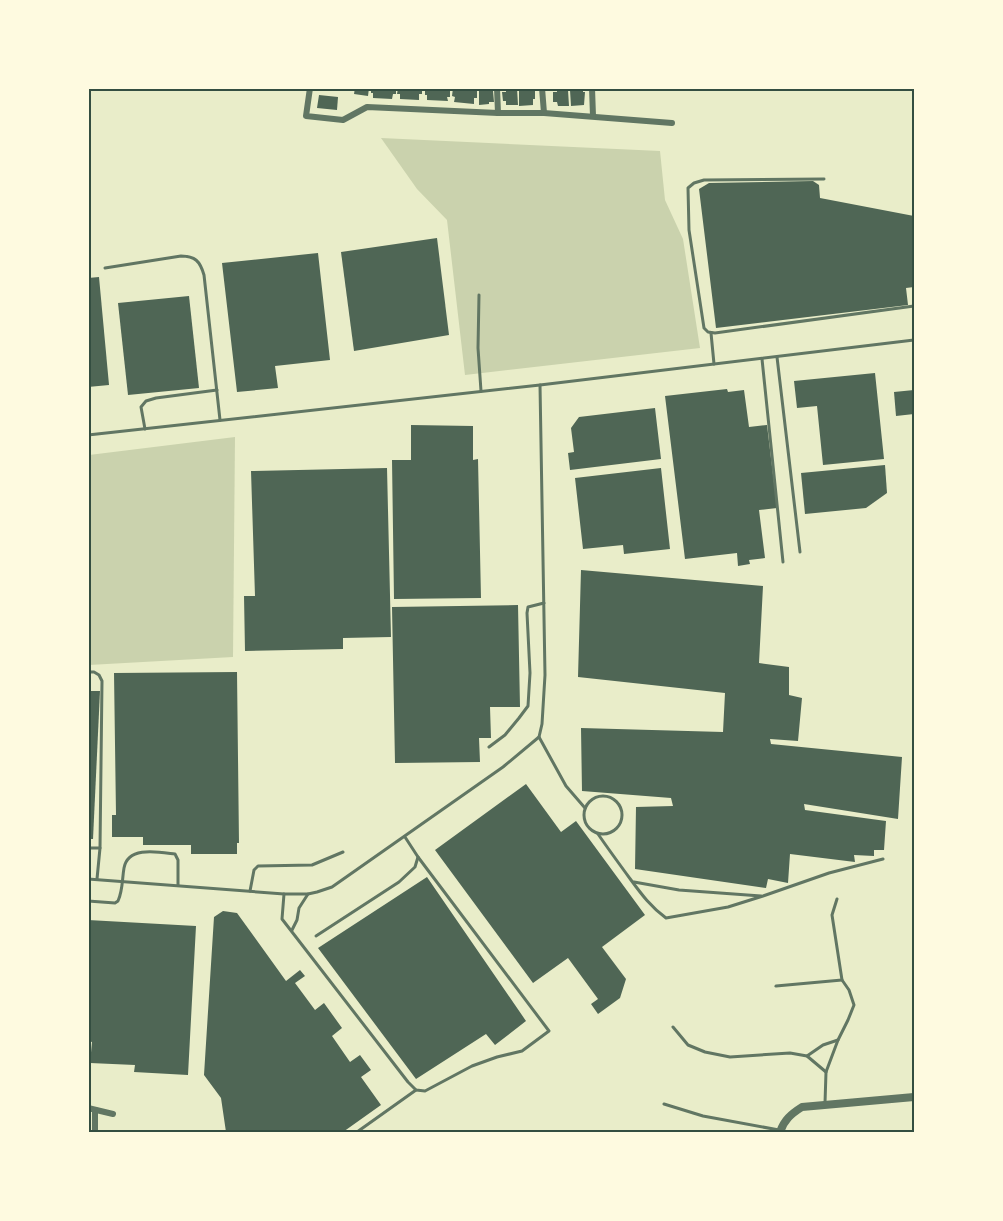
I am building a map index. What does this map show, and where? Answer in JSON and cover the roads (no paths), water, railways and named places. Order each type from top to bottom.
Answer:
[{"type":"street","points":[[310,88],[306,116],[343,120],[367,107],[544,113],[672,123]]},
{"type":"street","points":[[496,88],[498,113]]},
{"type":"street","points":[[542,88],[544,113]]},
{"type":"street","points":[[592,88],[593,116]]},
{"type":"street","points":[[780,1131],[789,1115],[802,1107],[915,1097]]},
{"type":"street","points":[[95,1132],[92,1109],[113,1114]]},
{"type":"lane","points":[[824,179],[704,180],[688,188],[689,230],[703,326],[706,331],[711,333],[780,325],[915,306]]},
{"type":"lane","points":[[105,268],[181,256],[191,256],[201,265],[220,420]]},
{"type":"lane","points":[[479,296],[478,348],[481,391]]},
{"type":"lane","points":[[711,333],[714,364]]},
{"type":"lane","points":[[88,435],[540,385],[915,340]]},
{"type":"lane","points":[[777,357],[800,552]]},
{"type":"lane","points":[[762,359],[783,562]]},
{"type":"lane","points":[[88,879],[284,894],[308,894],[333,887],[503,767],[539,737],[542,724],[544,675],[540,385]]},
{"type":"lane","points":[[145,429],[141,407],[146,401],[217,390]]},
{"type":"lane","points":[[489,747],[505,735],[528,706],[530,673],[526,613],[528,607],[544,603]]},
{"type":"lane","points":[[88,672],[99,675],[102,681],[100,848],[97,880]]},
{"type":"lane","points":[[539,737],[566,786],[585,808]]},
{"type":"lane","points":[[602,796],[613,798],[621,806],[623,817],[618,828],[609,834],[598,834],[586,824],[585,808],[592,799],[602,796]]},
{"type":"lane","points":[[598,834],[644,899],[666,918],[728,907],[829,873],[883,859]]},
{"type":"lane","points":[[284,894],[282,919],[416,1090],[425,1091],[472,1066],[522,1051],[549,1031],[405,837]]},
{"type":"lane","points":[[88,848],[100,848]]},
{"type":"lane","points":[[250,891],[254,870],[258,866],[312,865],[343,852]]},
{"type":"lane","points":[[88,901],[115,903],[118,901],[126,862],[129,856],[137,853],[175,854],[178,860],[178,885]]},
{"type":"lane","points":[[316,936],[399,882],[415,867],[418,857]]},
{"type":"lane","points":[[632,882],[679,890],[763,896]]},
{"type":"lane","points":[[292,930],[299,908],[308,894]]},
{"type":"lane","points":[[825,1104],[826,1072],[854,1005],[849,990],[842,980],[832,915],[837,899]]},
{"type":"lane","points":[[776,986],[842,980]]},
{"type":"lane","points":[[673,1027],[688,1045],[705,1052],[730,1057],[790,1053],[807,1056],[826,1072]]},
{"type":"lane","points":[[807,1056],[823,1045],[838,1040]]},
{"type":"lane","points":[[357,1132],[416,1090]]},
{"type":"lane","points":[[664,1104],[703,1116],[780,1131]]}]
